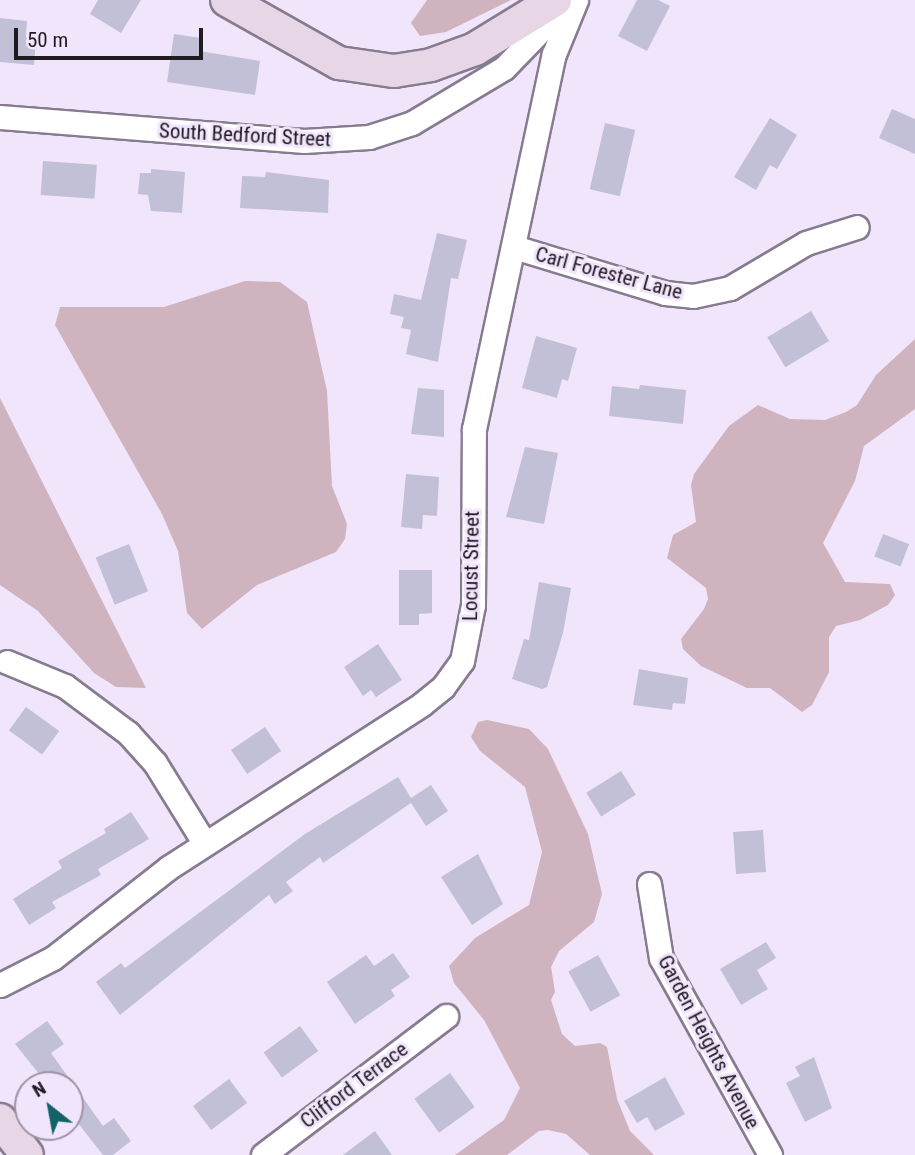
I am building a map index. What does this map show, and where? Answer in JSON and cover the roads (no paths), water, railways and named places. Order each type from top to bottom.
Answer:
[{"type":"street","points":[[227,0],[340,63],[394,71],[431,65],[475,49],[555,0]]},
{"type":"street","name":"South Bedford Street","points":[[0,117],[304,141],[369,137],[412,122],[504,68],[537,39],[570,0]]},
{"type":"street","name":"Locust Street","points":[[0,985],[53,958],[205,844],[422,704],[452,677],[462,661],[473,605],[472,444],[554,54],[576,0]]},
{"type":"street","name":"Carl Forester Lane","points":[[514,247],[665,293],[693,296],[730,288],[806,243],[857,227]]},
{"type":"street","points":[[7,662],[65,686],[128,733],[155,764],[205,844]]},
{"type":"street","name":"Garden Heights Avenue","points":[[649,884],[661,958],[769,1155]]},
{"type":"street","name":"Clifford Terrace","points":[[263,1155],[446,1016]]},
{"type":"street","points":[[0,1120],[27,1155]]}]
